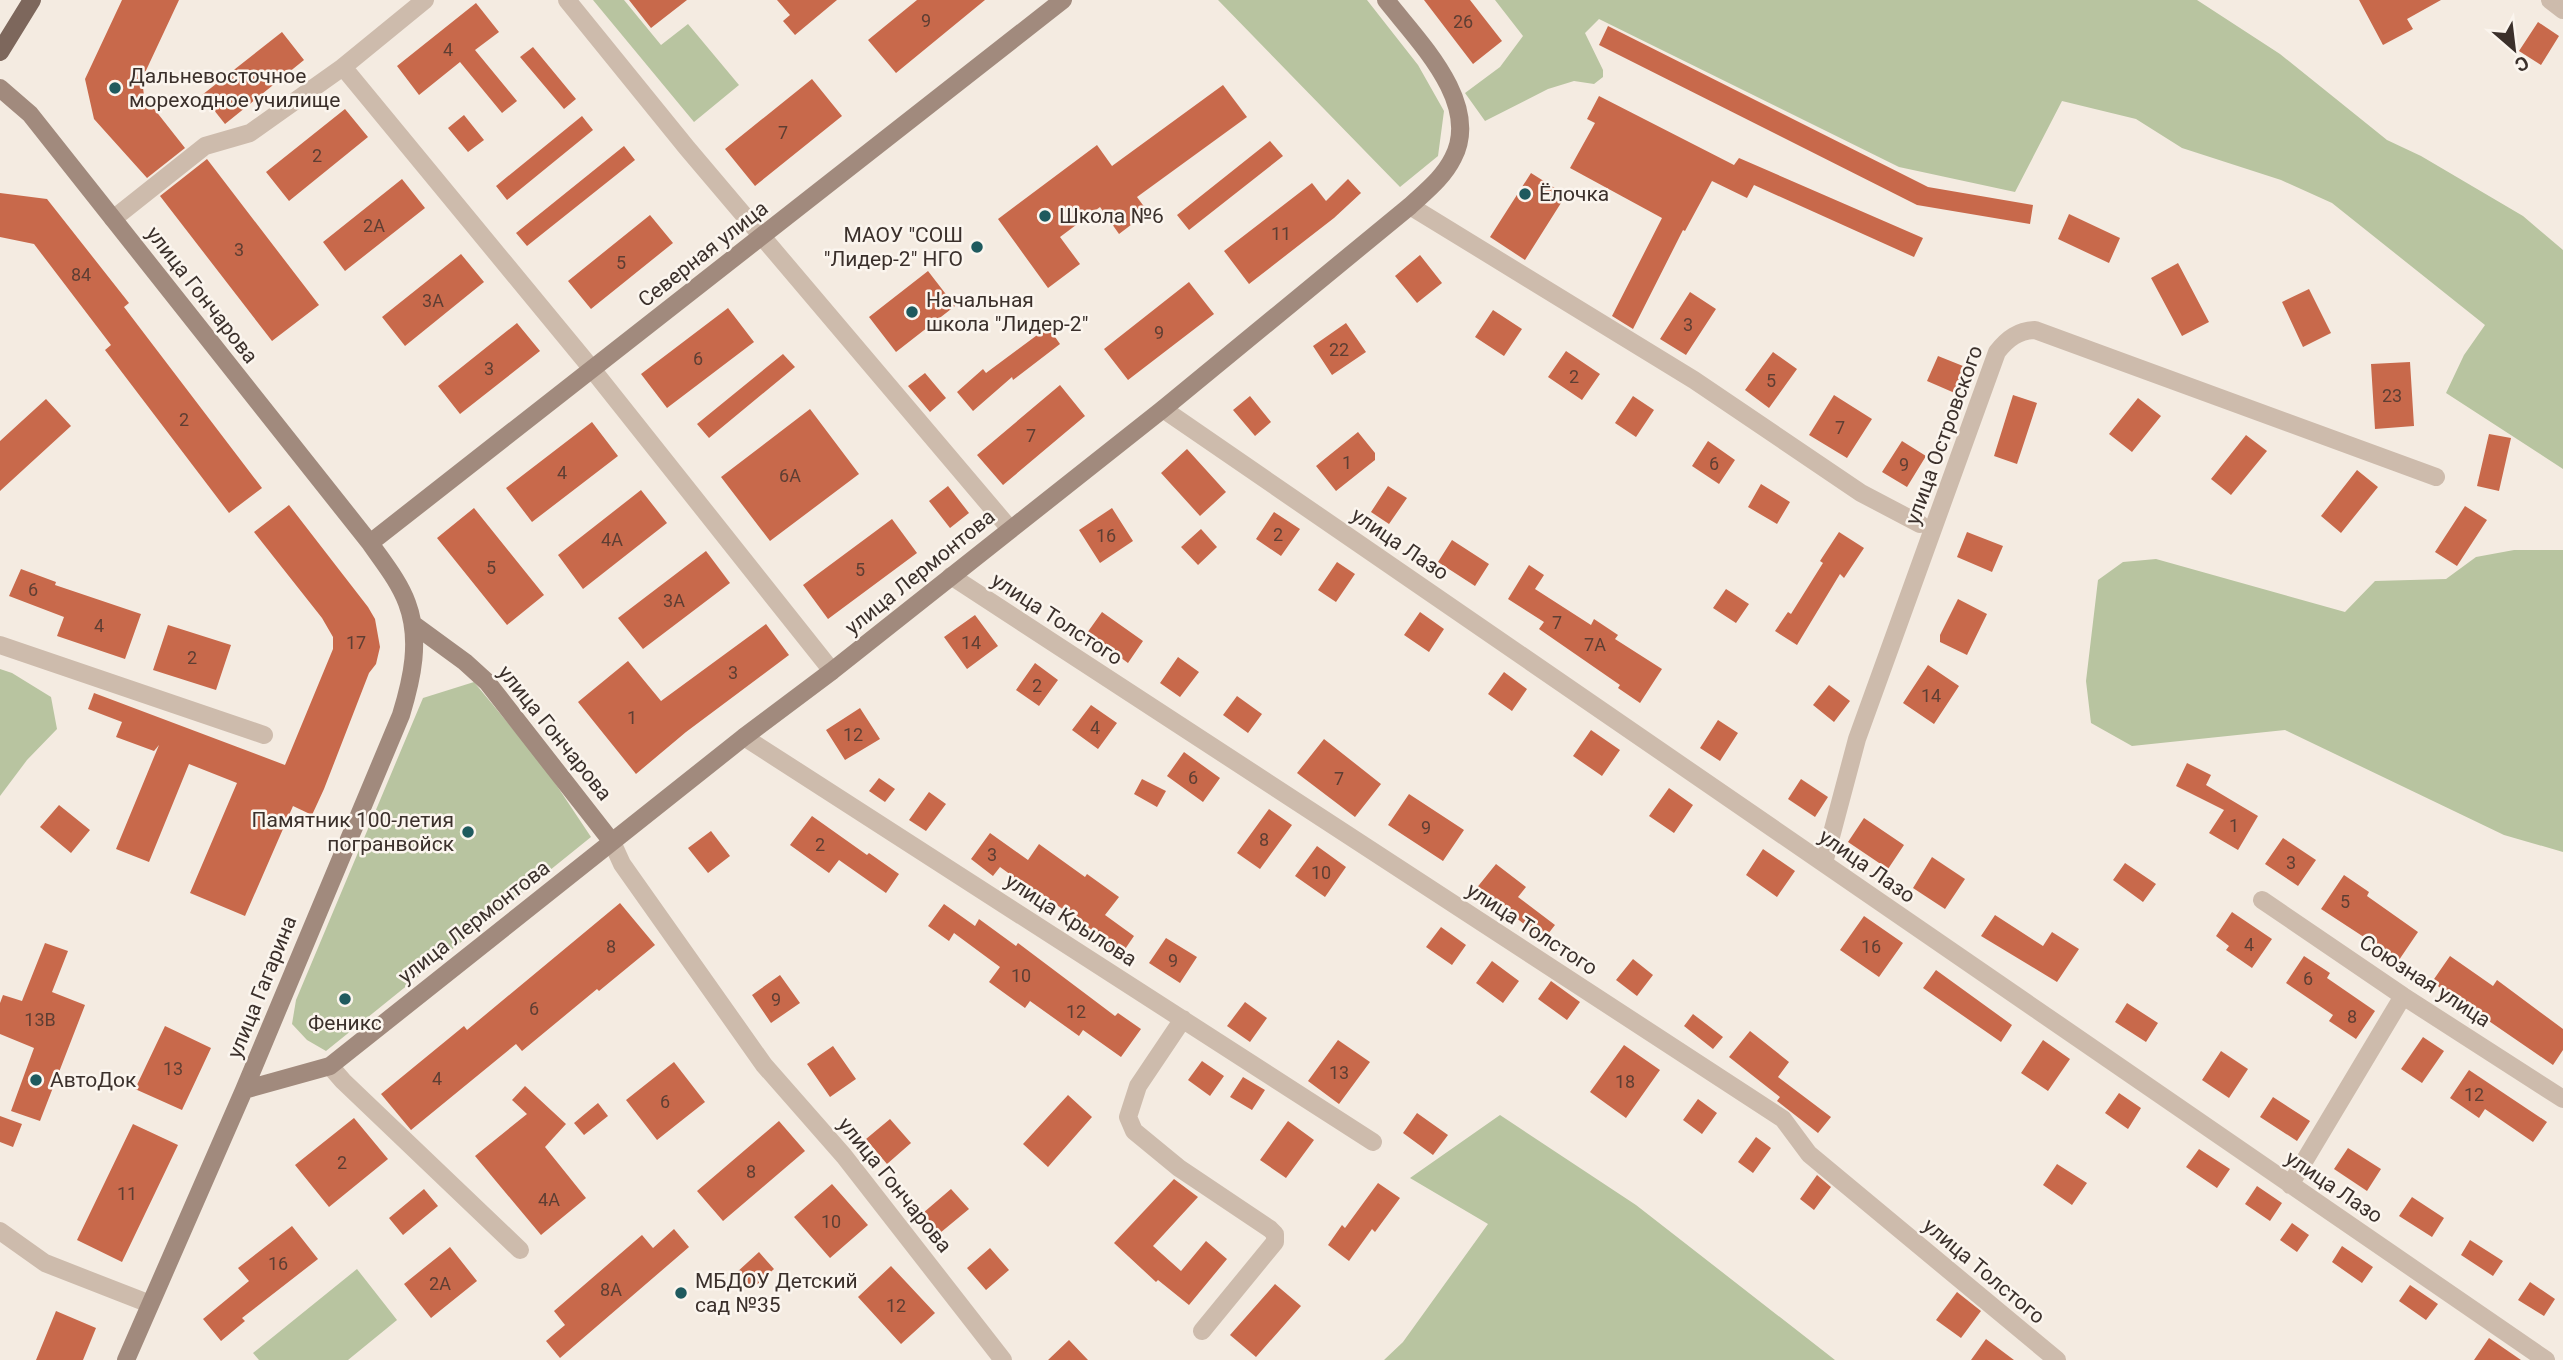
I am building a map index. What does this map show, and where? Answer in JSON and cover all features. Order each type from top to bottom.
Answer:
[{"type":"main road","points":[[0,52],[32,0]]},
{"type":"main road","name":"Северная улица","points":[[370,543],[1063,0]]},
{"type":"main road","name":"улица Лермонтова","points":[[244,1090],[330,1066],[1163,409],[1410,206],[1438,179],[1453,158],[1460,138],[1460,116],[1452,90],[1435,62],[1386,0]]},
{"type":"main road","name":"улица Гончарова","points":[[0,88],[30,114],[370,543],[394,578],[407,603],[413,624],[465,662],[487,682],[612,842]]},
{"type":"main road","name":"улица Гагарина","points":[[126,1360],[244,1090],[401,715],[412,680],[413,624]]},
{"type":"street","points":[[113,219],[205,146],[250,134],[343,67],[425,0]]},
{"type":"street","points":[[568,0],[762,236],[1010,529]]},
{"type":"street","points":[[2550,0],[2563,10]]},
{"type":"street","points":[[343,67],[592,369],[832,671]]},
{"type":"street","name":"улица Островского","points":[[1410,206],[1694,380],[1861,493],[1920,524]]},
{"type":"street","name":"улица Островского","points":[[1824,863],[1857,739],[1997,352],[2007,339],[2025,331],[2035,330],[2436,477]]},
{"type":"street","name":"улица Лазо","points":[[1163,409],[2546,1360]]},
{"type":"street","name":"улица Толстого","points":[[951,576],[1783,1119],[1809,1154],[2057,1360]]},
{"type":"street","points":[[0,645],[264,735]]},
{"type":"street","name":"улица Крылова","points":[[744,737],[1373,1142]]},
{"type":"street","name":"улица Гончарова","points":[[612,842],[622,864],[764,1065],[844,1156],[1003,1360]]},
{"type":"street","name":"Союзная улица","points":[[2262,900],[2403,996],[2563,1099]]},
{"type":"street","points":[[2290,1185],[2403,996]]},
{"type":"street","points":[[1183,1019],[1138,1086],[1128,1117],[1134,1131],[1179,1168],[1270,1228],[1275,1234],[1275,1242],[1202,1331]]},
{"type":"street","points":[[330,1066],[520,1250]]},
{"type":"street","points":[[0,1231],[45,1263],[150,1304]]},
{"type":"green space","points":[[593,0],[624,0],[661,45],[688,24],[739,85],[694,122]]},
{"type":"green space","points":[[1218,0],[1367,0],[1418,65],[1444,111],[1438,156],[1400,187]]},
{"type":"green space","points":[[1495,0],[2197,0],[2280,54],[2387,140],[2421,156],[2523,216],[2563,250],[2563,469],[2446,393],[2464,355],[2485,325],[2332,203],[2281,180],[2182,148],[2136,119],[2062,101],[2015,192],[1899,167],[1599,19],[1585,33],[1603,70],[1603,77],[1594,84],[1574,81],[1548,89],[1485,121],[1465,93],[1500,67],[1523,36]]},
{"type":"green space","points":[[2514,550],[2563,550],[2563,852],[2504,835],[2285,730],[2132,746],[2091,723],[2086,681],[2098,580],[2123,562],[2156,559],[2345,612],[2375,581],[2446,579],[2476,557]]},
{"type":"green space","points":[[0,669],[12,673],[51,697],[57,729],[27,760],[0,796]]},
{"type":"green space","points":[[474,682],[545,768],[591,837],[326,1051],[307,1040],[292,1024],[296,1000],[423,698]]},
{"type":"green space","points":[[1500,1115],[1636,1205],[1835,1360],[1384,1360],[1403,1342],[1488,1224],[1410,1178]]},
{"type":"green space","points":[[357,1269],[397,1320],[348,1360],[259,1360],[253,1353]]},
{"type":"building","name":"Дальневосточное мореходное училище","points":[[122,0],[179,0],[142,79],[144,96],[185,148],[147,178],[94,119],[85,79]]},
{"type":"building","points":[[629,0],[687,0],[651,28]]},
{"type":"building","points":[[777,0],[837,0],[795,35],[783,21],[790,15]]},
{"type":"building","points":[[917,0],[985,0],[896,73],[868,40]]},
{"type":"building","points":[[1424,0],[1470,0],[1502,41],[1473,64]]},
{"type":"building","points":[[2359,0],[2441,0],[2407,19],[2413,29],[2383,45]]},
{"type":"building","points":[[476,3],[499,32],[475,50],[517,101],[502,113],[460,62],[419,95],[397,66]]},
{"type":"building","points":[[2538,22],[2559,36],[2541,65],[2519,51]]},
{"type":"building","points":[[1608,26],[1928,187],[2033,205],[2030,224],[1917,205],[1599,45]]},
{"type":"building","points":[[282,32],[304,60],[225,124],[202,95]]},
{"type":"building","points":[[533,47],[576,99],[564,109],[520,57]]},
{"type":"building","points":[[812,79],[842,116],[755,186],[725,149]]},
{"type":"building","name":"Школа №6","points":[[1223,85],[1247,117],[1137,197],[1148,212],[1119,234],[1100,207],[1060,237],[1080,264],[1048,288],[998,219],[1097,145],[1112,166]]},
{"type":"building","points":[[1599,96],[1734,165],[1739,158],[1923,238],[1914,257],[1754,185],[1747,198],[1712,181],[1685,231],[1683,230],[1633,329],[1612,316],[1662,218],[1570,168],[1595,123],[1587,119]]},
{"type":"building","points":[[345,109],[368,137],[289,201],[266,172]]},
{"type":"building","points":[[464,115],[484,140],[468,152],[448,128]]},
{"type":"building","points":[[582,116],[593,130],[507,200],[496,186]]},
{"type":"building","points":[[1270,141],[1283,156],[1189,230],[1177,215]]},
{"type":"building","points":[[624,146],[635,160],[527,246],[516,233]]},
{"type":"building","points":[[207,159],[319,305],[272,341],[160,196]]},
{"type":"building","points":[[1531,173],[1566,195],[1525,260],[1490,237]]},
{"type":"building","points":[[402,179],[425,208],[345,271],[323,242]]},
{"type":"building","points":[[1348,179],[1361,193],[1334,218],[1249,284],[1224,251],[1312,183],[1326,201]]},
{"type":"building","points":[[0,193],[47,199],[129,303],[124,307],[262,488],[229,513],[105,350],[111,345],[34,244],[0,237]]},
{"type":"building","points":[[2069,214],[2120,238],[2109,263],[2058,239]]},
{"type":"building","points":[[650,215],[673,243],[591,309],[568,281]]},
{"type":"building","points":[[461,254],[484,282],[405,346],[382,317]]},
{"type":"building","points":[[1420,255],[1442,283],[1417,303],[1395,276]]},
{"type":"building","points":[[2178,263],[2209,322],[2182,336],[2151,278]]},
{"type":"building","name":"Начальная школа \"Лидер-2\"","points":[[928,271],[955,306],[896,352],[869,317]]},
{"type":"building","points":[[1189,282],[1214,314],[1128,380],[1104,349]]},
{"type":"building","points":[[2309,289],[2331,333],[2303,347],[2282,302]]},
{"type":"building","points":[[1690,292],[1716,309],[1686,355],[1660,339]]},
{"type":"building","points":[[728,308],[754,342],[667,408],[641,374]]},
{"type":"building","points":[[1493,310],[1522,329],[1504,356],[1475,337]]},
{"type":"building","points":[[517,323],[540,351],[460,414],[438,386]]},
{"type":"building","points":[[1346,323],[1366,352],[1332,375],[1313,346]]},
{"type":"building","points":[[1048,327],[1060,344],[1013,380],[1012,377],[973,411],[957,392],[983,369],[986,373]]},
{"type":"building","points":[[1566,351],[1600,374],[1582,400],[1548,377]]},
{"type":"building","points":[[1773,352],[1797,369],[1769,408],[1745,390]]},
{"type":"building","points":[[783,354],[795,367],[709,438],[697,424]]},
{"type":"building","points":[[1938,356],[1968,368],[1957,394],[1927,381]]},
{"type":"building","points":[[2410,362],[2414,426],[2375,429],[2371,364]]},
{"type":"building","points":[[925,373],[946,398],[930,412],[908,386]]},
{"type":"building","points":[[1060,385],[1085,416],[1003,485],[977,455]]},
{"type":"building","points":[[1834,395],[1872,419],[1847,458],[1809,435]]},
{"type":"building","points":[[2013,395],[2037,403],[2017,464],[1994,456]]},
{"type":"building","points":[[1250,396],[1271,422],[1255,436],[1233,410]]},
{"type":"building","points":[[1633,396],[1654,410],[1636,437],[1615,423]]},
{"type":"building","points":[[2138,398],[2161,416],[2132,452],[2109,434]]},
{"type":"building","points":[[46,399],[71,426],[0,491],[0,441]]},
{"type":"building","points":[[810,409],[859,474],[770,541],[721,477]]},
{"type":"building","points":[[592,422],[618,456],[532,522],[506,488]]},
{"type":"building","points":[[1358,432],[1375,453],[1375,460],[1336,491],[1316,466]]},
{"type":"building","points":[[2489,434],[2511,438],[2499,491],[2477,486]]},
{"type":"building","points":[[2246,435],[2267,451],[2231,495],[2211,479]]},
{"type":"building","points":[[1708,441],[1735,460],[1719,484],[1692,466]]},
{"type":"building","points":[[1902,441],[1926,456],[1907,487],[1882,472]]},
{"type":"building","points":[[1187,449],[1226,492],[1200,516],[1161,473]]},
{"type":"building","points":[[2357,470],[2378,487],[2341,533],[2321,516]]},
{"type":"building","points":[[1761,484],[1790,502],[1777,524],[1748,507]]},
{"type":"building","points":[[948,486],[969,513],[950,528],[929,501]]},
{"type":"building","points":[[1388,486],[1407,498],[1389,524],[1371,512]]},
{"type":"building","points":[[641,490],[667,523],[583,589],[558,555]]},
{"type":"building","points":[[289,505],[368,607],[375,619],[380,647],[376,664],[369,673],[312,815],[293,806],[245,916],[190,893],[237,783],[189,764],[149,862],[116,849],[159,745],[154,751],[116,737],[122,722],[88,709],[94,693],[285,765],[333,649],[333,637],[322,618],[254,532]]},
{"type":"building","points":[[2465,506],[2487,520],[2457,566],[2435,552]]},
{"type":"building","points":[[474,508],[544,595],[507,625],[437,538]]},
{"type":"building","points":[[1112,508],[1133,541],[1100,563],[1079,530]]},
{"type":"building","points":[[1274,512],[1300,529],[1281,556],[1256,539]]},
{"type":"building","points":[[892,519],[917,553],[828,619],[803,585]]},
{"type":"building","points":[[1201,529],[1217,547],[1198,565],[1181,547]]},
{"type":"building","points":[[1839,532],[1864,548],[1844,578],[1840,574],[1797,645],[1775,631],[1788,612],[1791,614]]},
{"type":"building","points":[[1967,532],[2003,546],[1992,572],[1957,557]]},
{"type":"building","points":[[1452,540],[1489,564],[1475,586],[1438,562]]},
{"type":"building","points":[[706,551],[730,583],[643,649],[618,618]]},
{"type":"building","points":[[1337,562],[1355,574],[1336,602],[1318,590]]},
{"type":"building","points":[[1529,565],[1544,575],[1535,589],[1591,625],[1594,619],[1618,635],[1615,639],[1662,669],[1640,703],[1618,688],[1620,685],[1539,629],[1544,622],[1508,599]]},
{"type":"building","points":[[21,569],[56,582],[55,585],[141,614],[125,659],[57,636],[64,617],[9,596]]},
{"type":"building","points":[[1726,589],[1749,604],[1736,623],[1713,608]]},
{"type":"building","points":[[1958,599],[1987,614],[1967,655],[1940,642],[1940,635]]},
{"type":"building","points":[[1102,612],[1143,641],[1128,663],[1087,633]]},
{"type":"building","points":[[1420,612],[1444,629],[1429,652],[1404,635]]},
{"type":"building","points":[[975,615],[998,646],[967,669],[944,637]]},
{"type":"building","points":[[766,624],[789,655],[686,732],[636,774],[578,702],[628,661],[661,701]]},
{"type":"building","points":[[168,625],[231,645],[216,690],[153,670]]},
{"type":"building","points":[[1178,657],[1199,672],[1180,697],[1160,683]]},
{"type":"building","points":[[1035,663],[1058,680],[1039,706],[1016,690]]},
{"type":"building","points":[[1928,665],[1959,686],[1934,724],[1903,703]]},
{"type":"building","points":[[1504,672],[1527,689],[1512,711],[1488,694]]},
{"type":"building","points":[[1829,685],[1850,701],[1834,722],[1813,705]]},
{"type":"building","points":[[1237,696],[1262,714],[1248,733],[1223,715]]},
{"type":"building","points":[[1091,705],[1117,723],[1098,749],[1072,730]]},
{"type":"building","points":[[860,708],[880,739],[845,760],[826,730]]},
{"type":"building","points":[[1718,720],[1738,733],[1720,761],[1700,748]]},
{"type":"building","points":[[1591,730],[1620,750],[1602,776],[1573,756]]},
{"type":"building","points":[[1324,739],[1381,784],[1355,817],[1297,773]]},
{"type":"building","points":[[1184,752],[1220,778],[1203,802],[1167,776]]},
{"type":"building","points":[[2187,763],[2211,775],[2206,785],[2258,816],[2238,850],[2209,833],[2224,810],[2176,786]]},
{"type":"building","points":[[879,778],[895,789],[885,802],[869,791]]},
{"type":"building","points":[[1142,779],[1166,791],[1157,807],[1134,794]]},
{"type":"building","points":[[1801,779],[1828,797],[1815,817],[1788,799]]},
{"type":"building","points":[[1669,788],[1693,805],[1674,833],[1649,816]]},
{"type":"building","points":[[929,792],[946,804],[926,831],[909,820]]},
{"type":"building","points":[[1409,794],[1464,830],[1443,861],[1388,825]]},
{"type":"building","points":[[59,805],[90,830],[71,853],[40,827]]},
{"type":"building","points":[[1269,809],[1292,825],[1260,869],[1237,853]]},
{"type":"building","points":[[812,816],[899,874],[886,893],[839,860],[829,873],[790,845]]},
{"type":"building","points":[[1864,818],[1904,845],[1888,869],[1848,842]]},
{"type":"building","points":[[711,831],[730,856],[708,873],[688,848]]},
{"type":"building","points":[[990,833],[1028,860],[1039,844],[1085,877],[1087,874],[1119,897],[1105,915],[1134,936],[1121,955],[1104,943],[1106,940],[1000,867],[993,876],[971,859]]},
{"type":"building","points":[[2283,838],[2316,860],[2298,886],[2265,864]]},
{"type":"building","points":[[1317,846],[1346,867],[1325,897],[1295,876]]},
{"type":"building","points":[[1763,849],[1795,871],[1777,897],[1746,875]]},
{"type":"building","points":[[1932,857],[1965,879],[1945,909],[1913,888]]},
{"type":"building","points":[[2125,863],[2156,884],[2143,902],[2113,880]]},
{"type":"building","points":[[1496,864],[1526,887],[1518,897],[1555,925],[1544,939],[1507,911],[1505,914],[1475,890]]},
{"type":"building","points":[[2344,875],[2369,892],[2367,896],[2418,932],[2399,960],[2321,909]]},
{"type":"building","points":[[620,903],[655,945],[522,1051],[516,1044],[411,1130],[381,1094],[464,1026],[467,1030]]},
{"type":"building","points":[[944,904],[975,926],[979,919],[1016,946],[1018,943],[1115,1016],[1118,1013],[1141,1029],[1121,1057],[1083,1030],[1079,1036],[1030,1001],[1025,1008],[989,982],[1000,967],[954,933],[949,941],[928,926]]},
{"type":"building","points":[[2232,912],[2272,939],[2252,968],[2226,950],[2229,946],[2216,936]]},
{"type":"building","points":[[1995,915],[2043,946],[2052,932],[2079,949],[2057,982],[1981,936]]},
{"type":"building","points":[[1864,916],[1903,943],[1879,977],[1840,950]]},
{"type":"building","points":[[1441,927],[1466,945],[1452,965],[1426,947]]},
{"type":"building","points":[[1166,938],[1197,957],[1180,983],[1149,963]]},
{"type":"building","points":[[45,943],[68,951],[52,992],[85,1005],[40,1121],[11,1111],[34,1048],[0,1034],[0,1003],[3,995],[22,1001]]},
{"type":"building","points":[[2304,956],[2330,973],[2327,978],[2375,1011],[2356,1039],[2329,1021],[2333,1015],[2286,983]]},
{"type":"building","points":[[2450,956],[2493,986],[2497,980],[2563,1029],[2563,1050],[2553,1065],[2432,982]]},
{"type":"building","points":[[1633,959],[1653,975],[1637,996],[1616,980]]},
{"type":"building","points":[[1492,961],[1519,981],[1503,1003],[1476,983]]},
{"type":"building","points":[[1936,970],[2012,1025],[2001,1042],[1923,988]]},
{"type":"building","points":[[780,975],[800,1003],[771,1023],[752,995]]},
{"type":"building","points":[[1551,981],[1580,1002],[1567,1020],[1538,999]]},
{"type":"building","points":[[1245,1002],[1267,1018],[1250,1042],[1227,1026]]},
{"type":"building","points":[[2127,1003],[2158,1023],[2146,1042],[2115,1022]]},
{"type":"building","points":[[1693,1014],[1723,1037],[1713,1049],[1684,1026]]},
{"type":"building","points":[[165,1026],[211,1048],[182,1110],[135,1089]]},
{"type":"building","points":[[1750,1031],[1789,1062],[1778,1077],[1831,1117],[1818,1133],[1777,1101],[1780,1097],[1729,1057]]},
{"type":"building","points":[[2423,1037],[2444,1051],[2422,1083],[2401,1069]]},
{"type":"building","points":[[1338,1040],[1370,1062],[1339,1104],[1308,1081]]},
{"type":"building","points":[[2043,1040],[2070,1059],[2048,1091],[2021,1073]]},
{"type":"building","points":[[1624,1045],[1660,1070],[1626,1118],[1590,1092]]},
{"type":"building","points":[[833,1046],[856,1079],[830,1097],[807,1064]]},
{"type":"building","points":[[2221,1051],[2248,1069],[2229,1098],[2202,1080]]},
{"type":"building","points":[[1202,1061],[1224,1076],[1210,1096],[1188,1080]]},
{"type":"building","points":[[674,1062],[705,1102],[657,1140],[626,1100]]},
{"type":"building","points":[[2469,1070],[2547,1122],[2533,1142],[2485,1109],[2479,1118],[2450,1098]]},
{"type":"building","points":[[1243,1077],[1265,1090],[1252,1110],[1230,1097]]},
{"type":"building","points":[[525,1086],[566,1124],[545,1147],[586,1198],[541,1235],[475,1156],[527,1114],[512,1100]]},
{"type":"building","points":[[2119,1093],[2141,1108],[2128,1129],[2105,1113]]},
{"type":"building","points":[[1068,1095],[1092,1117],[1048,1167],[1023,1144]]},
{"type":"building","points":[[2273,1097],[2310,1121],[2297,1141],[2260,1117]]},
{"type":"building","points":[[1698,1099],[1717,1113],[1702,1134],[1683,1120]]},
{"type":"building","points":[[598,1103],[608,1116],[584,1135],[574,1123]]},
{"type":"building","points":[[1417,1113],[1448,1135],[1433,1155],[1403,1133]]},
{"type":"building","points":[[0,1116],[22,1124],[13,1147],[0,1142]]},
{"type":"building","points":[[354,1118],[388,1159],[329,1207],[295,1165]]},
{"type":"building","points":[[890,1119],[911,1143],[887,1164],[866,1139]]},
{"type":"building","points":[[779,1121],[805,1151],[723,1221],[697,1191]]},
{"type":"building","points":[[1288,1121],[1314,1140],[1286,1178],[1260,1160]]},
{"type":"building","points":[[133,1124],[178,1145],[122,1262],[77,1240]]},
{"type":"building","points":[[1756,1137],[1771,1148],[1753,1173],[1738,1162]]},
{"type":"building","points":[[2348,1148],[2381,1169],[2367,1191],[2334,1169]]},
{"type":"building","points":[[2199,1149],[2230,1169],[2217,1188],[2186,1167]]},
{"type":"building","points":[[2057,1164],[2087,1183],[2072,1205],[2043,1185]]},
{"type":"building","points":[[1817,1175],[1831,1187],[1814,1210],[1800,1199]]},
{"type":"building","points":[[1174,1179],[1198,1197],[1153,1246],[1181,1271],[1206,1241],[1227,1259],[1189,1305],[1158,1280],[1156,1282],[1114,1243]]},
{"type":"building","points":[[1378,1183],[1400,1198],[1375,1232],[1372,1229],[1349,1261],[1328,1245],[1342,1225],[1345,1228]]},
{"type":"building","points":[[832,1184],[868,1225],[830,1258],[794,1217]]},
{"type":"building","points":[[2257,1186],[2282,1203],[2270,1221],[2245,1204]]},
{"type":"building","points":[[424,1189],[438,1206],[403,1235],[389,1218]]},
{"type":"building","points":[[951,1189],[969,1209],[940,1233],[923,1213]]},
{"type":"building","points":[[2412,1197],[2444,1218],[2432,1237],[2399,1216]]},
{"type":"building","points":[[2292,1223],[2309,1235],[2297,1252],[2280,1240]]},
{"type":"building","points":[[292,1226],[318,1259],[242,1318],[245,1321],[221,1341],[203,1319],[249,1281],[238,1268]]},
{"type":"building","points":[[674,1229],[689,1247],[560,1358],[546,1341],[565,1325],[554,1311],[642,1235],[653,1248]]},
{"type":"building","points":[[2470,1240],[2503,1261],[2493,1276],[2461,1255]]},
{"type":"building","points":[[2342,1246],[2373,1267],[2362,1283],[2332,1262]]},
{"type":"building","points":[[450,1247],[477,1281],[431,1318],[404,1284]]},
{"type":"building","points":[[990,1248],[1009,1270],[986,1290],[967,1268]]},
{"type":"building","points":[[759,1252],[774,1269],[751,1290],[736,1273]]},
{"type":"building","points":[[891,1266],[935,1313],[901,1344],[858,1297]]},
{"type":"building","points":[[2530,1282],[2555,1299],[2544,1316],[2518,1300]]},
{"type":"building","points":[[1275,1284],[1301,1306],[1256,1357],[1230,1335]]},
{"type":"building","points":[[2410,1285],[2438,1304],[2426,1320],[2399,1301]]},
{"type":"building","points":[[1957,1292],[1981,1311],[1961,1338],[1936,1320]]},
{"type":"building","points":[[56,1311],[96,1328],[83,1360],[36,1360]]},
{"type":"building","points":[[2489,1338],[2521,1360],[2474,1360]]},
{"type":"building","points":[[1986,1339],[2014,1360],[1971,1360]]},
{"type":"building","points":[[1069,1340],[1088,1360],[1048,1360]]},
{"type":"place","name":"Дальневосточное мореходное училище","points":[[115,88]]},
{"type":"place","name":"Ёлочка","points":[[1525,194]]},
{"type":"place","name":"Школа №6","points":[[1045,216]]},
{"type":"place","name":"МАОУ \"СОШ \"Лидер-2\" НГО","points":[[977,247]]},
{"type":"place","name":"Начальная школа \"Лидер-2\"","points":[[912,312]]},
{"type":"place","name":"Памятник 100-летия погранвойск","points":[[468,832]]},
{"type":"place","name":"Феникс","points":[[345,999]]},
{"type":"place","name":"АвтоДок","points":[[36,1080]]},
{"type":"place","name":"МБДОУ Детский сад №35","points":[[681,1293]]}]
